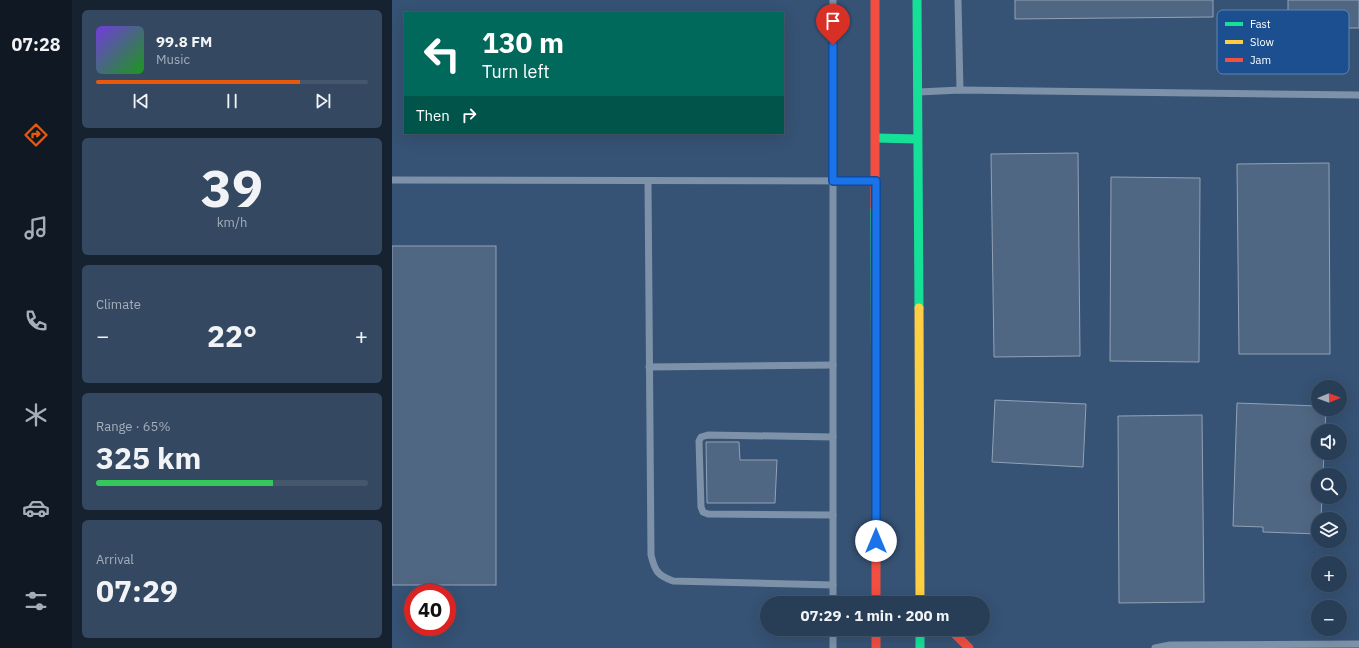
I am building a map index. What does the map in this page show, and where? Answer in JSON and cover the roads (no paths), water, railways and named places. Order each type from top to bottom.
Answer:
[{"type":"street","points":[[875,0],[876,596]]},
{"type":"street","points":[[917,0],[918,387],[920,596]]},
{"type":"street","points":[[876,138],[917,138]]},
{"type":"street","points":[[921,587],[927,596]]},
{"type":"street","points":[[876,636],[876,648]]},
{"type":"street","points":[[920,636],[920,648]]},
{"type":"street","points":[[957,636],[969,648]]},
{"type":"lane","points":[[833,0],[833,596]]},
{"type":"lane","points":[[958,0],[960,90]]},
{"type":"lane","points":[[917,92],[960,90],[1359,95]]},
{"type":"lane","points":[[392,180],[876,181]]},
{"type":"lane","points":[[648,181],[651,555],[654,570],[673,582],[833,585]]},
{"type":"lane","points":[[649,367],[833,365]]},
{"type":"lane","points":[[833,437],[708,435],[701,437],[699,441],[701,507],[703,512],[708,514],[833,515]]},
{"type":"lane","points":[[833,636],[833,648]]},
{"type":"lane","points":[[1155,648],[1170,644],[1359,644]]}]
